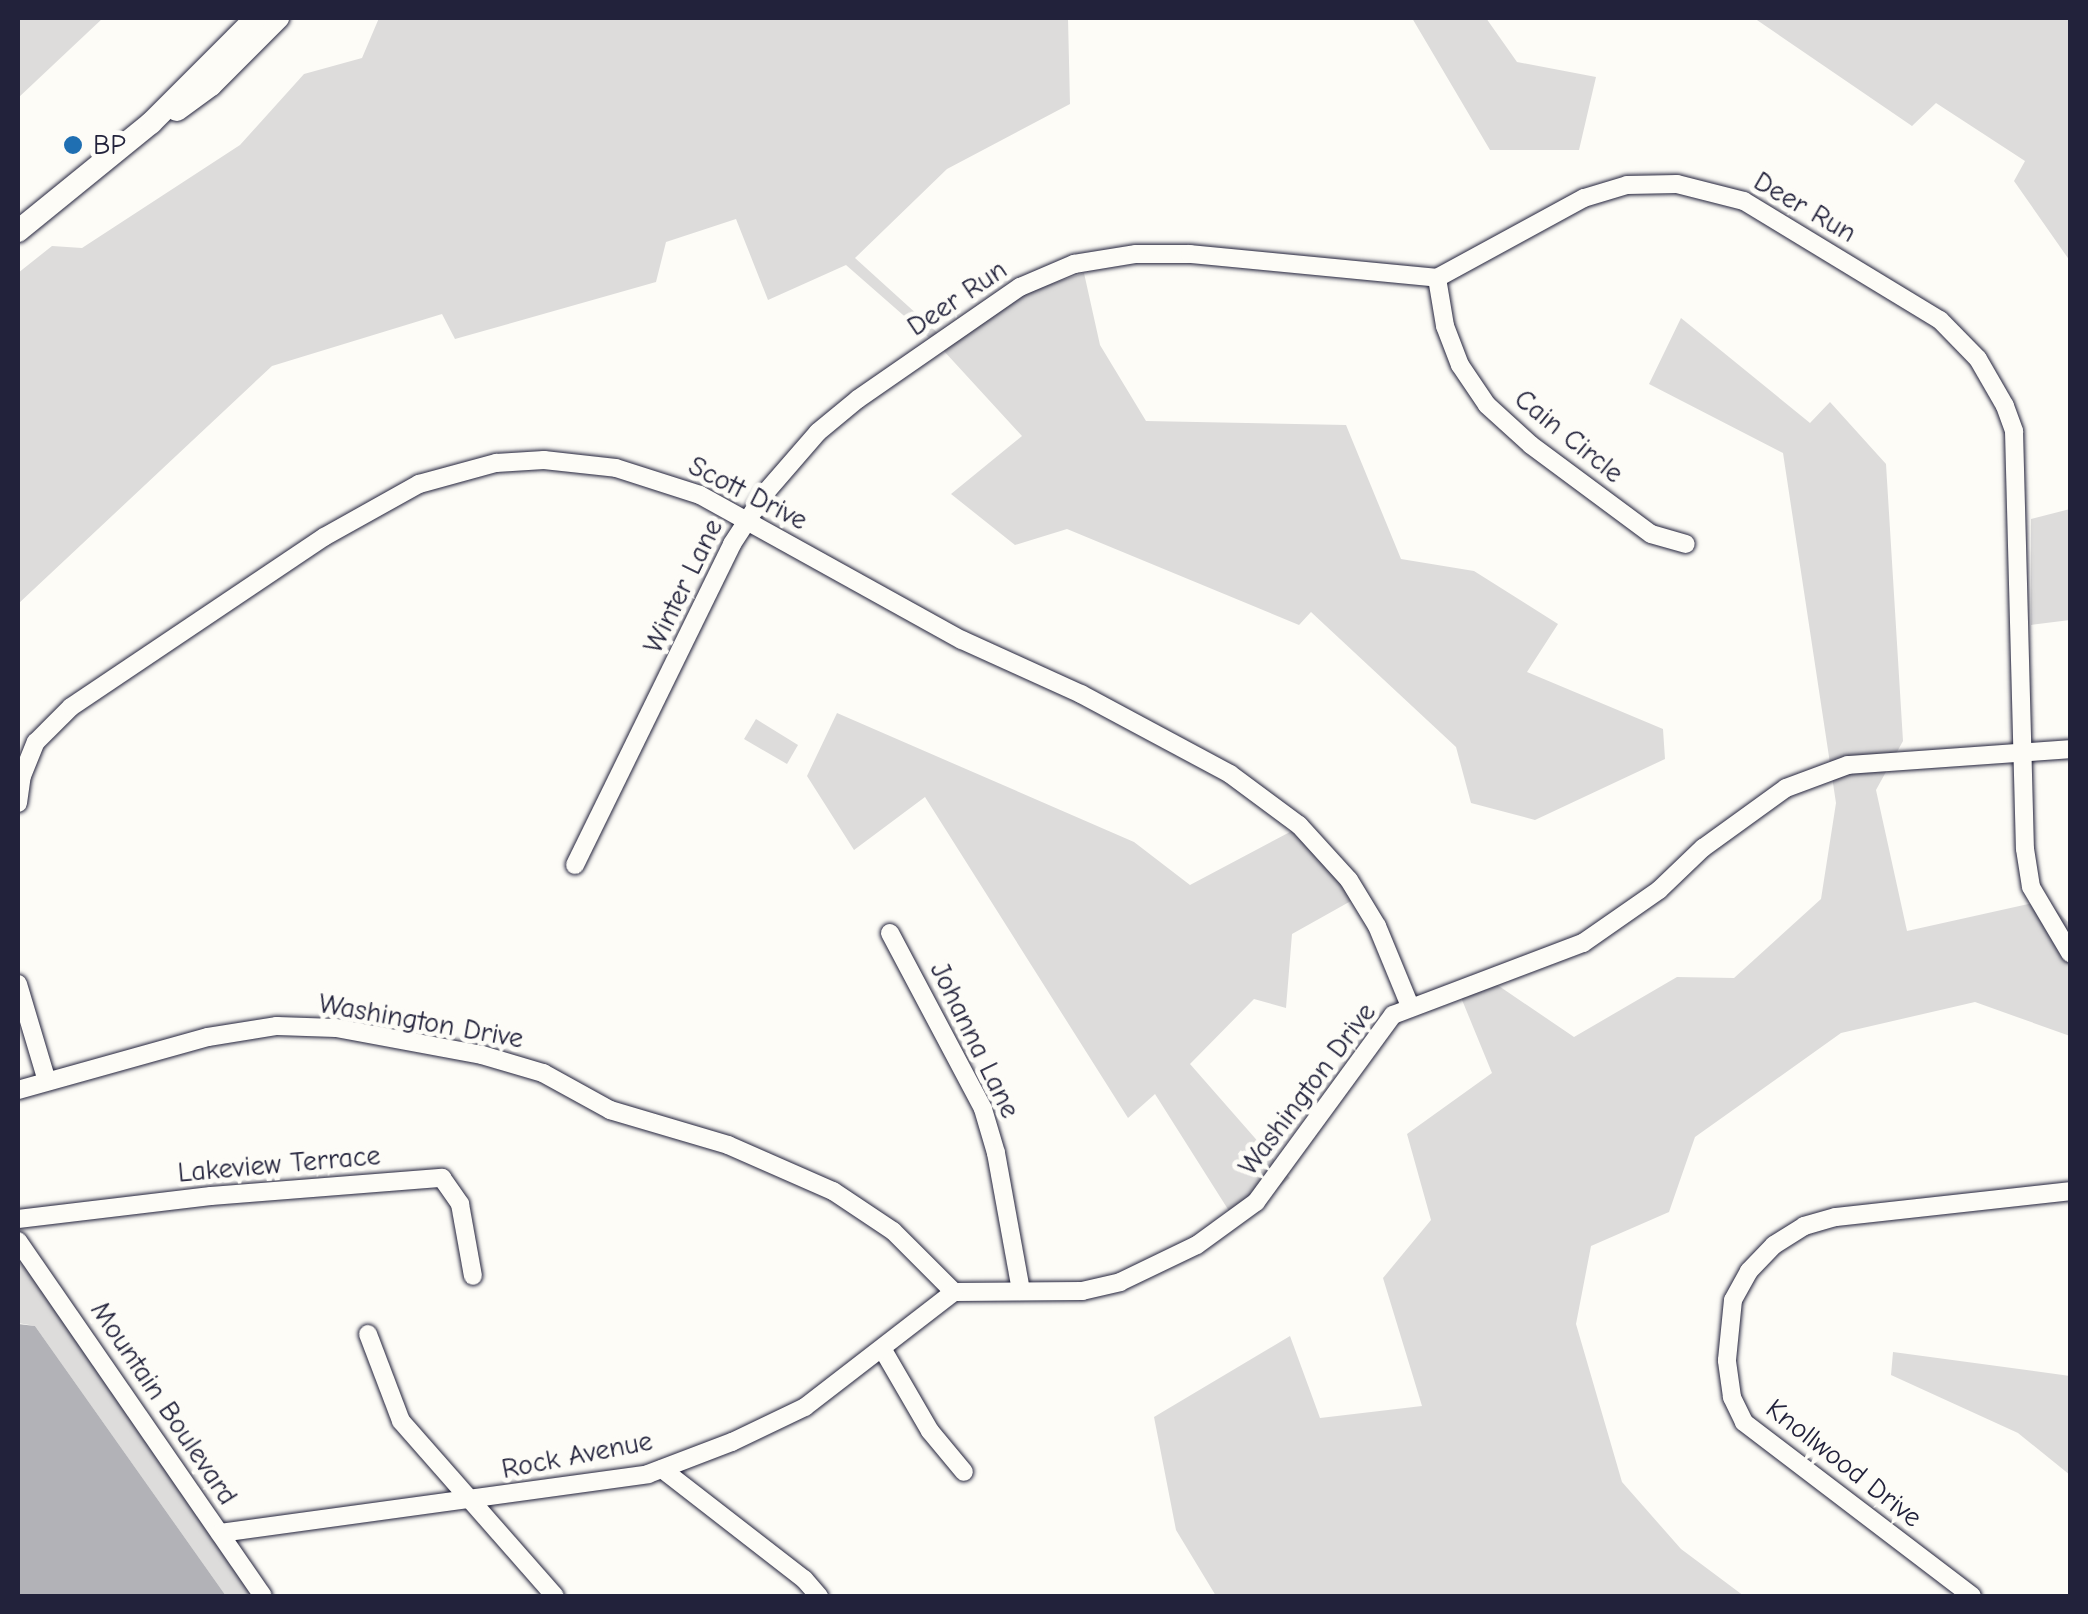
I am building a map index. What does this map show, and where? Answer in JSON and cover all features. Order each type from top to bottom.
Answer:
[{"type":"main road","points":[[18,231],[151,123],[256,18]]},
{"type":"main road","points":[[151,123],[186,105],[278,18]]},
{"type":"street","name":"Deer Run","points":[[896,373],[1020,286],[1074,264],[1106,257],[1190,254],[1437,278],[1584,198],[1627,185],[1677,184],[1744,201],[1940,320],[1978,359],[2014,431],[2025,849],[2031,887],[2070,953]]},
{"type":"street","name":"Cain Circle","points":[[1437,278],[1445,326],[1456,354],[1486,405],[1531,445],[1650,534],[1686,544]]},
{"type":"street","name":"Winter Lane","points":[[575,865],[746,520],[818,432],[896,373]]},
{"type":"street","name":"Scott Drive","points":[[18,802],[22,776],[36,742],[71,707],[324,537],[419,484],[496,462],[585,463],[616,468],[700,495],[962,640],[1184,747],[1273,805],[1350,880],[1376,926],[1410,1006]]},
{"type":"street","name":"Washington Drive","points":[[18,1090],[208,1037],[277,1026],[336,1028],[482,1055],[543,1073],[610,1110],[728,1145],[833,1191],[893,1232],[954,1292],[1082,1290],[1120,1282],[1197,1245],[1233,1222],[1279,1176],[1383,1024],[1410,1006],[1584,942],[1659,890],[1734,824],[1806,778],[1848,765],[2070,748]]},
{"type":"street","name":"Johanna Lane","points":[[890,933],[983,1109],[996,1153],[1021,1292]]},
{"type":"street","points":[[18,984],[47,1081]]},
{"type":"street","name":"Lakeview Terrace","points":[[18,1219],[210,1196],[442,1178],[460,1204],[473,1276]]},
{"type":"street","name":"Knollwood Drive","points":[[1972,1596],[1744,1422],[1732,1397],[1726,1360],[1733,1300],[1750,1271],[1774,1246],[1804,1226],[1836,1217],[2070,1190]]},
{"type":"street","name":"Mountain Boulevard","points":[[18,1241],[264,1596]]},
{"type":"street","name":"Rock Avenue","points":[[220,1534],[476,1501],[662,1469],[805,1406],[954,1292]]},
{"type":"street","points":[[368,1334],[401,1421],[476,1501],[555,1596]]},
{"type":"street","points":[[882,1350],[930,1430],[964,1472]]},
{"type":"street","points":[[662,1469],[804,1579],[818,1596]]},
{"type":"shaded area","points":[[18,18],[103,18],[18,98]]},
{"type":"shaded area","points":[[379,18],[1068,18],[1070,104],[947,169],[855,258],[951,345],[1030,291],[1084,273],[1100,345],[1146,421],[1346,425],[1401,559],[1474,571],[1558,624],[1527,672],[1663,729],[1665,759],[1535,820],[1471,803],[1456,747],[1311,612],[1299,625],[1067,529],[1015,545],[951,494],[1022,436],[943,350],[846,265],[768,300],[736,219],[666,242],[656,282],[455,339],[442,314],[272,366],[18,604],[18,273],[52,246],[82,248],[240,145],[304,74],[362,58]]},
{"type":"shaded area","points":[[1412,18],[1486,18],[1517,62],[1596,77],[1579,150],[1490,150]]},
{"type":"shaded area","points":[[1754,18],[2070,18],[2070,261],[2014,181],[2025,161],[1936,103],[1912,126]]},
{"type":"shaded area","points":[[1681,318],[1810,423],[1830,402],[1886,464],[1903,741],[1876,790],[1907,931],[2046,900],[2070,924],[2070,1036],[1975,1002],[1841,1033],[1695,1137],[1669,1212],[1591,1246],[1576,1324],[1622,1482],[1681,1549],[1744,1596],[1216,1596],[1176,1530],[1154,1417],[1290,1336],[1320,1418],[1422,1406],[1383,1278],[1431,1220],[1407,1134],[1492,1073],[1460,995],[1496,984],[1574,1037],[1677,977],[1734,978],[1821,899],[1836,803],[1783,453],[1649,384]]},
{"type":"shaded area","points":[[2070,509],[2070,620],[2031,625],[2031,519]]},
{"type":"shaded area","points":[[837,713],[1134,842],[1190,885],[1307,823],[1367,892],[1292,934],[1286,1008],[1254,999],[1190,1064],[1290,1178],[1236,1222],[1155,1094],[1128,1118],[925,797],[854,850],[807,776]]},
{"type":"shaded area","points":[[756,719],[798,745],[787,764],[744,739]]},
{"type":"shaded area","points":[[18,1241],[263,1596],[226,1596],[35,1326],[18,1323]]},
{"type":"shaded area","points":[[18,1324],[35,1326],[226,1596],[18,1596]]},
{"type":"shaded area","points":[[1893,1352],[2070,1376],[2070,1475],[2018,1433],[1891,1375]]},
{"type":"place","name":"BP","points":[[73,145]]}]
